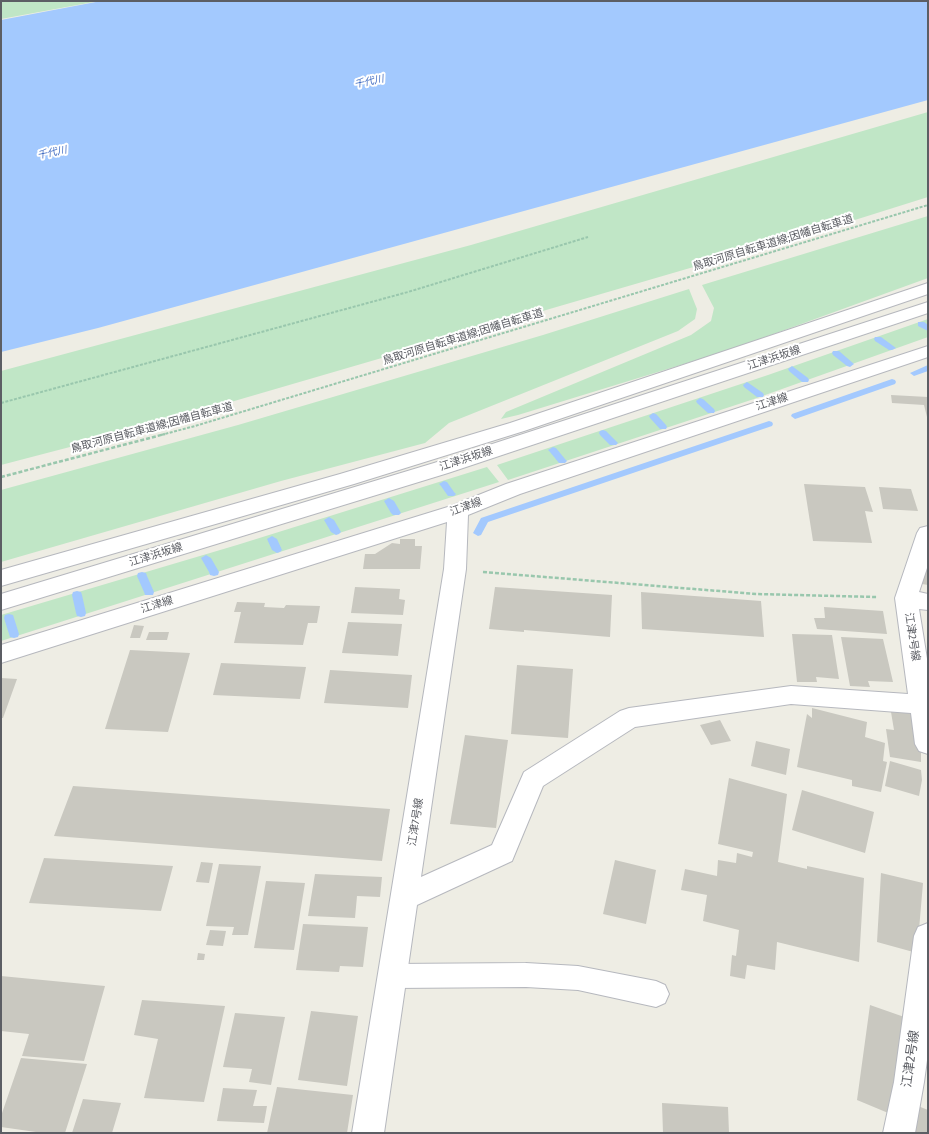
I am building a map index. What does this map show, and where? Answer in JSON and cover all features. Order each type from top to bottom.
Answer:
[{"type":"street","points":[[1,578],[347,479],[517,427],[928,288]]},
{"type":"street","name":"江津浜坂線","points":[[1,602],[441,468],[928,307]]},
{"type":"street","name":"江津線","points":[[1,654],[458,511],[513,489],[624,451],[928,351]]},
{"type":"street","name":"江津7号線","points":[[368,1133],[455,569],[458,511]]},
{"type":"street","name":"江津2号線","points":[[928,533],[917,600],[928,744]]},
{"type":"street","points":[[405,897],[502,853],[533,779],[629,718],[791,695],[925,705]]},
{"type":"street","name":"江津2号線","points":[[899,1133],[924,996],[928,936]]},
{"type":"lane","points":[[393,976],[526,975],[578,978],[656,994]]},
{"type":"path","name":"鳥取河原自転車道線;因幡自転車道","points":[[1,477],[194,426],[928,205]]},
{"type":"path","points":[[1,403],[408,292],[588,238]]},
{"type":"path","points":[[455,569],[756,594],[917,600]]},
{"type":"green space","points":[[1,1],[99,1],[1,19]]},
{"type":"green space","points":[[928,112],[928,197],[858,219],[135,430],[1,465],[1,371],[471,245]]},
{"type":"green space","points":[[928,216],[928,278],[710,356],[501,419],[506,412],[691,335],[711,321],[714,308],[702,285]]},
{"type":"green space","points":[[689,289],[697,309],[695,319],[678,331],[449,423],[425,443],[281,481],[1,562],[1,490],[238,425],[543,335]]},
{"type":"green space","points":[[928,319],[928,337],[754,399],[508,480],[497,465],[768,375]]},
{"type":"green space","points":[[487,467],[499,482],[1,641],[1,615],[237,545]]},
{"type":"water","name":"千代川","points":[[101,1],[928,1],[928,100],[98,328],[1,352],[1,20]]},
{"type":"building","points":[[891,395],[928,397],[928,421],[924,405],[892,403]]},
{"type":"building","points":[[804,484],[865,487],[873,512],[865,511],[872,543],[813,541]]},
{"type":"building","points":[[879,487],[911,489],[918,511],[883,509]]},
{"type":"building","points":[[400,539],[415,539],[415,546],[422,546],[420,569],[363,569],[365,554],[375,554],[392,543],[400,544]]},
{"type":"building","points":[[928,551],[928,585],[916,583]]},
{"type":"building","points":[[355,587],[400,589],[399,599],[405,600],[403,615],[351,613]]},
{"type":"building","points":[[495,587],[612,595],[610,637],[524,630],[524,632],[489,629]]},
{"type":"building","points":[[641,592],[761,601],[764,637],[642,629]]},
{"type":"building","points":[[237,602],[265,603],[264,607],[284,608],[286,605],[320,606],[317,623],[308,623],[303,645],[234,643],[241,612],[234,612]]},
{"type":"building","points":[[824,607],[883,611],[887,634],[817,629],[814,618],[825,618]]},
{"type":"building","points":[[348,622],[402,624],[398,656],[342,653]]},
{"type":"building","points":[[134,625],[144,626],[140,638],[130,638]]},
{"type":"building","points":[[149,632],[169,632],[167,640],[146,640]]},
{"type":"building","points":[[792,634],[832,635],[839,679],[816,677],[817,682],[797,682]]},
{"type":"building","points":[[841,637],[883,639],[893,682],[868,681],[870,687],[850,686]]},
{"type":"building","points":[[130,650],[190,653],[168,732],[105,729]]},
{"type":"building","points":[[221,663],[306,667],[300,699],[213,695]]},
{"type":"building","points":[[517,665],[573,669],[568,738],[511,734]]},
{"type":"building","points":[[330,670],[412,675],[408,708],[324,703]]},
{"type":"building","points":[[1,678],[17,679],[3,718],[1,718]]},
{"type":"building","points":[[812,708],[867,722],[865,737],[885,743],[883,761],[887,762],[881,792],[852,786],[852,780],[797,767],[807,714],[812,718]]},
{"type":"building","points":[[891,712],[914,713],[921,742],[921,762],[890,757],[886,729],[894,730]]},
{"type":"building","points":[[720,720],[731,741],[711,745],[700,725]]},
{"type":"building","points":[[465,735],[508,740],[496,828],[450,824]]},
{"type":"building","points":[[756,741],[790,749],[786,775],[751,766]]},
{"type":"building","points":[[890,761],[921,770],[922,780],[919,796],[885,786]]},
{"type":"building","points":[[729,778],[787,794],[778,862],[807,869],[807,866],[864,878],[859,962],[777,942],[775,970],[747,965],[745,979],[730,976],[732,955],[736,956],[739,930],[703,921],[707,895],[681,890],[685,869],[717,876],[718,860],[736,863],[737,853],[752,857],[753,852],[718,844]]},
{"type":"building","points":[[73,786],[390,809],[382,861],[54,836]]},
{"type":"building","points":[[802,790],[874,812],[865,853],[792,830]]},
{"type":"building","points":[[44,858],[173,866],[161,911],[29,903]]},
{"type":"building","points":[[615,860],[656,870],[646,924],[603,914]]},
{"type":"building","points":[[201,862],[213,863],[209,883],[196,882]]},
{"type":"building","points":[[219,864],[261,866],[248,935],[232,935],[234,927],[206,926]]},
{"type":"building","points":[[881,873],[923,883],[917,953],[877,942]]},
{"type":"building","points":[[315,874],[382,877],[380,897],[357,896],[355,918],[308,916]]},
{"type":"building","points":[[266,881],[305,883],[294,950],[254,948]]},
{"type":"building","points":[[303,924],[368,927],[363,967],[340,966],[339,972],[296,970]]},
{"type":"building","points":[[210,930],[226,931],[223,946],[206,945]]},
{"type":"building","points":[[198,953],[205,954],[204,960],[197,960]]},
{"type":"building","points":[[1,976],[105,986],[84,1061],[22,1056],[29,1034],[1,1031]]},
{"type":"building","points":[[142,1000],[225,1006],[204,1102],[144,1098],[158,1039],[134,1035]]},
{"type":"building","points":[[870,1005],[910,1019],[893,1115],[857,1100]]},
{"type":"building","points":[[311,1011],[358,1016],[347,1086],[298,1080]]},
{"type":"building","points":[[235,1013],[285,1017],[271,1085],[249,1082],[252,1069],[223,1067]]},
{"type":"building","points":[[21,1058],[87,1064],[65,1133],[43,1133],[1,1127],[1,1116]]},
{"type":"building","points":[[277,1087],[353,1095],[347,1133],[267,1133]]},
{"type":"building","points":[[223,1088],[257,1090],[253,1106],[267,1106],[264,1123],[217,1121]]},
{"type":"building","points":[[83,1099],[121,1103],[112,1133],[72,1133]]},
{"type":"building","points":[[662,1103],[728,1107],[729,1133],[663,1133]]},
{"type":"building","points":[[913,1104],[928,1110],[928,1133],[908,1133]]},
{"type":"waterway","points":[[921,324],[928,329]]},
{"type":"waterway","points":[[878,339],[892,348]]},
{"type":"waterway","points":[[836,353],[850,364]]},
{"type":"waterway","points":[[914,373],[928,368]]},
{"type":"waterway","points":[[792,369],[805,380]]},
{"type":"waterway","points":[[795,416],[892,382]]},
{"type":"waterway","points":[[747,385],[760,395]]},
{"type":"waterway","points":[[700,401],[711,411]]},
{"type":"waterway","points":[[653,416],[663,427]]},
{"type":"waterway","points":[[478,533],[484,520],[769,424]]},
{"type":"waterway","points":[[603,433],[613,443]]},
{"type":"waterway","points":[[553,450],[562,461]]},
{"type":"waterway","points":[[444,484],[451,494]]},
{"type":"waterway","points":[[389,501],[396,513]]},
{"type":"waterway","points":[[329,520],[336,532]]},
{"type":"waterway","points":[[272,539],[277,550]]},
{"type":"waterway","points":[[206,558],[214,572]]},
{"type":"waterway","points":[[142,576],[149,592]]},
{"type":"waterway","points":[[77,595],[81,613]]},
{"type":"waterway","points":[[9,618],[14,634]]}]
